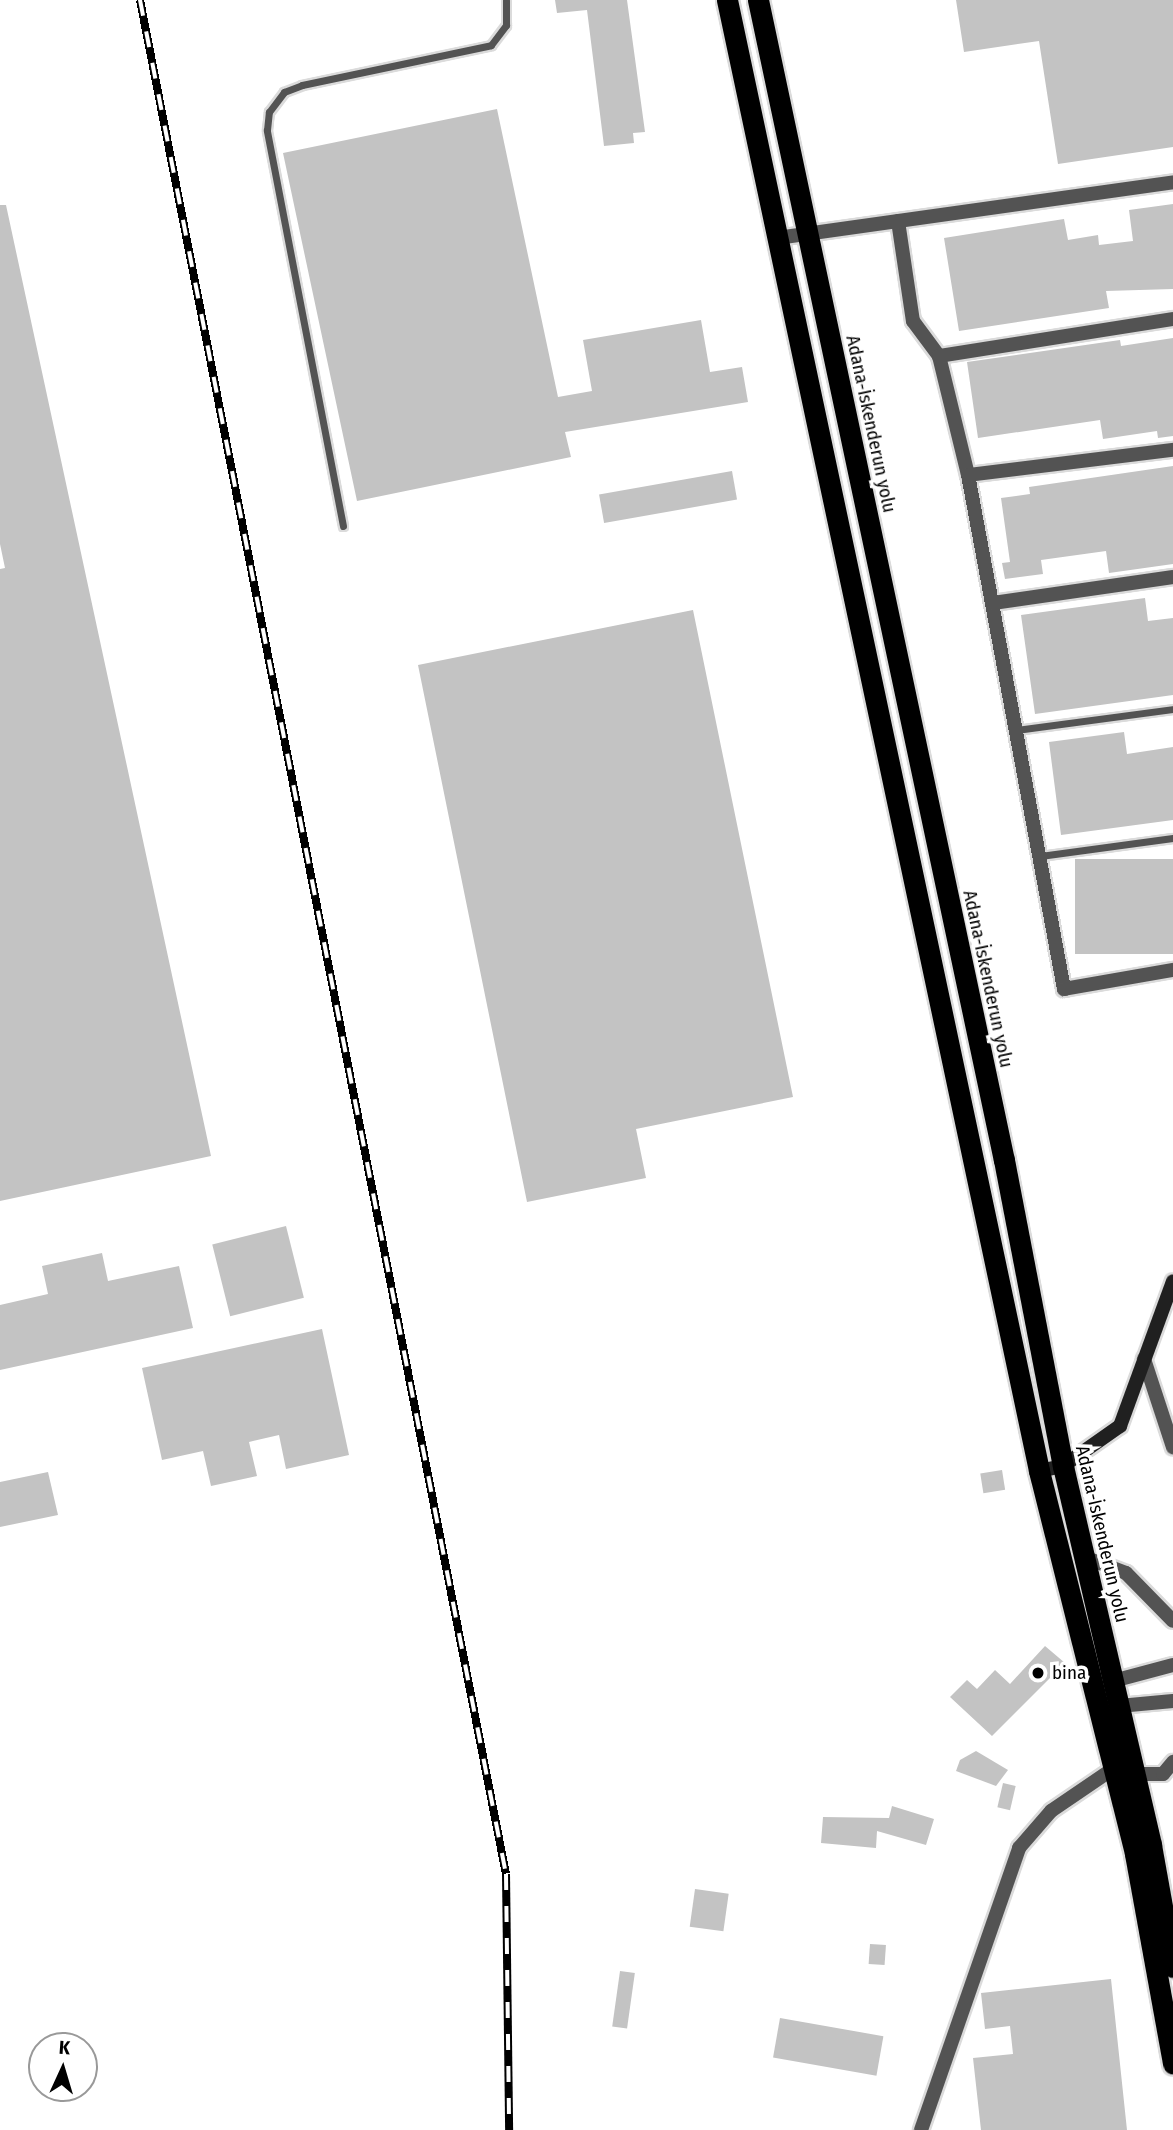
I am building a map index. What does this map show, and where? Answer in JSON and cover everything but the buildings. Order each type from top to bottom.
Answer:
[{"type":"highway","points":[[727,0],[1039,1471],[1135,1854],[1173,2064]]},
{"type":"highway","name":"Adana-İskenderun yolu","points":[[758,0],[1004,1160],[1063,1466],[1135,1774],[1173,1967]]},
{"type":"street","points":[[777,237],[1173,182]]},
{"type":"street","points":[[898,221],[913,321],[939,356],[968,475],[1064,989],[1173,970]]},
{"type":"street","points":[[939,356],[1173,319]]},
{"type":"street","points":[[968,475],[1173,450]]},
{"type":"street","points":[[993,604],[1173,577]]},
{"type":"street","points":[[1039,1471],[1063,1466],[1119,1426],[1173,1280]]},
{"type":"street","points":[[1144,1359],[1173,1447]]},
{"type":"street","points":[[1084,1557],[1126,1573],[1173,1621]]},
{"type":"street","points":[[1113,1681],[1173,1665]]},
{"type":"street","points":[[1119,1706],[1173,1701]]},
{"type":"street","points":[[1135,1774],[1163,1774],[1173,1762]]},
{"type":"street","points":[[921,2130],[1019,1848],[1051,1811],[1114,1768]]},
{"type":"lane","points":[[343,526],[267,130],[269,112],[284,92],[302,85],[491,45],[506,25],[506,0]]},
{"type":"lane","points":[[1016,730],[1173,709]]},
{"type":"lane","points":[[1040,856],[1173,838]]},
{"type":"railway","points":[[140,0],[506,1874],[509,2130]]},
{"type":"place","name":"bina","points":[[1038,1673]]}]
